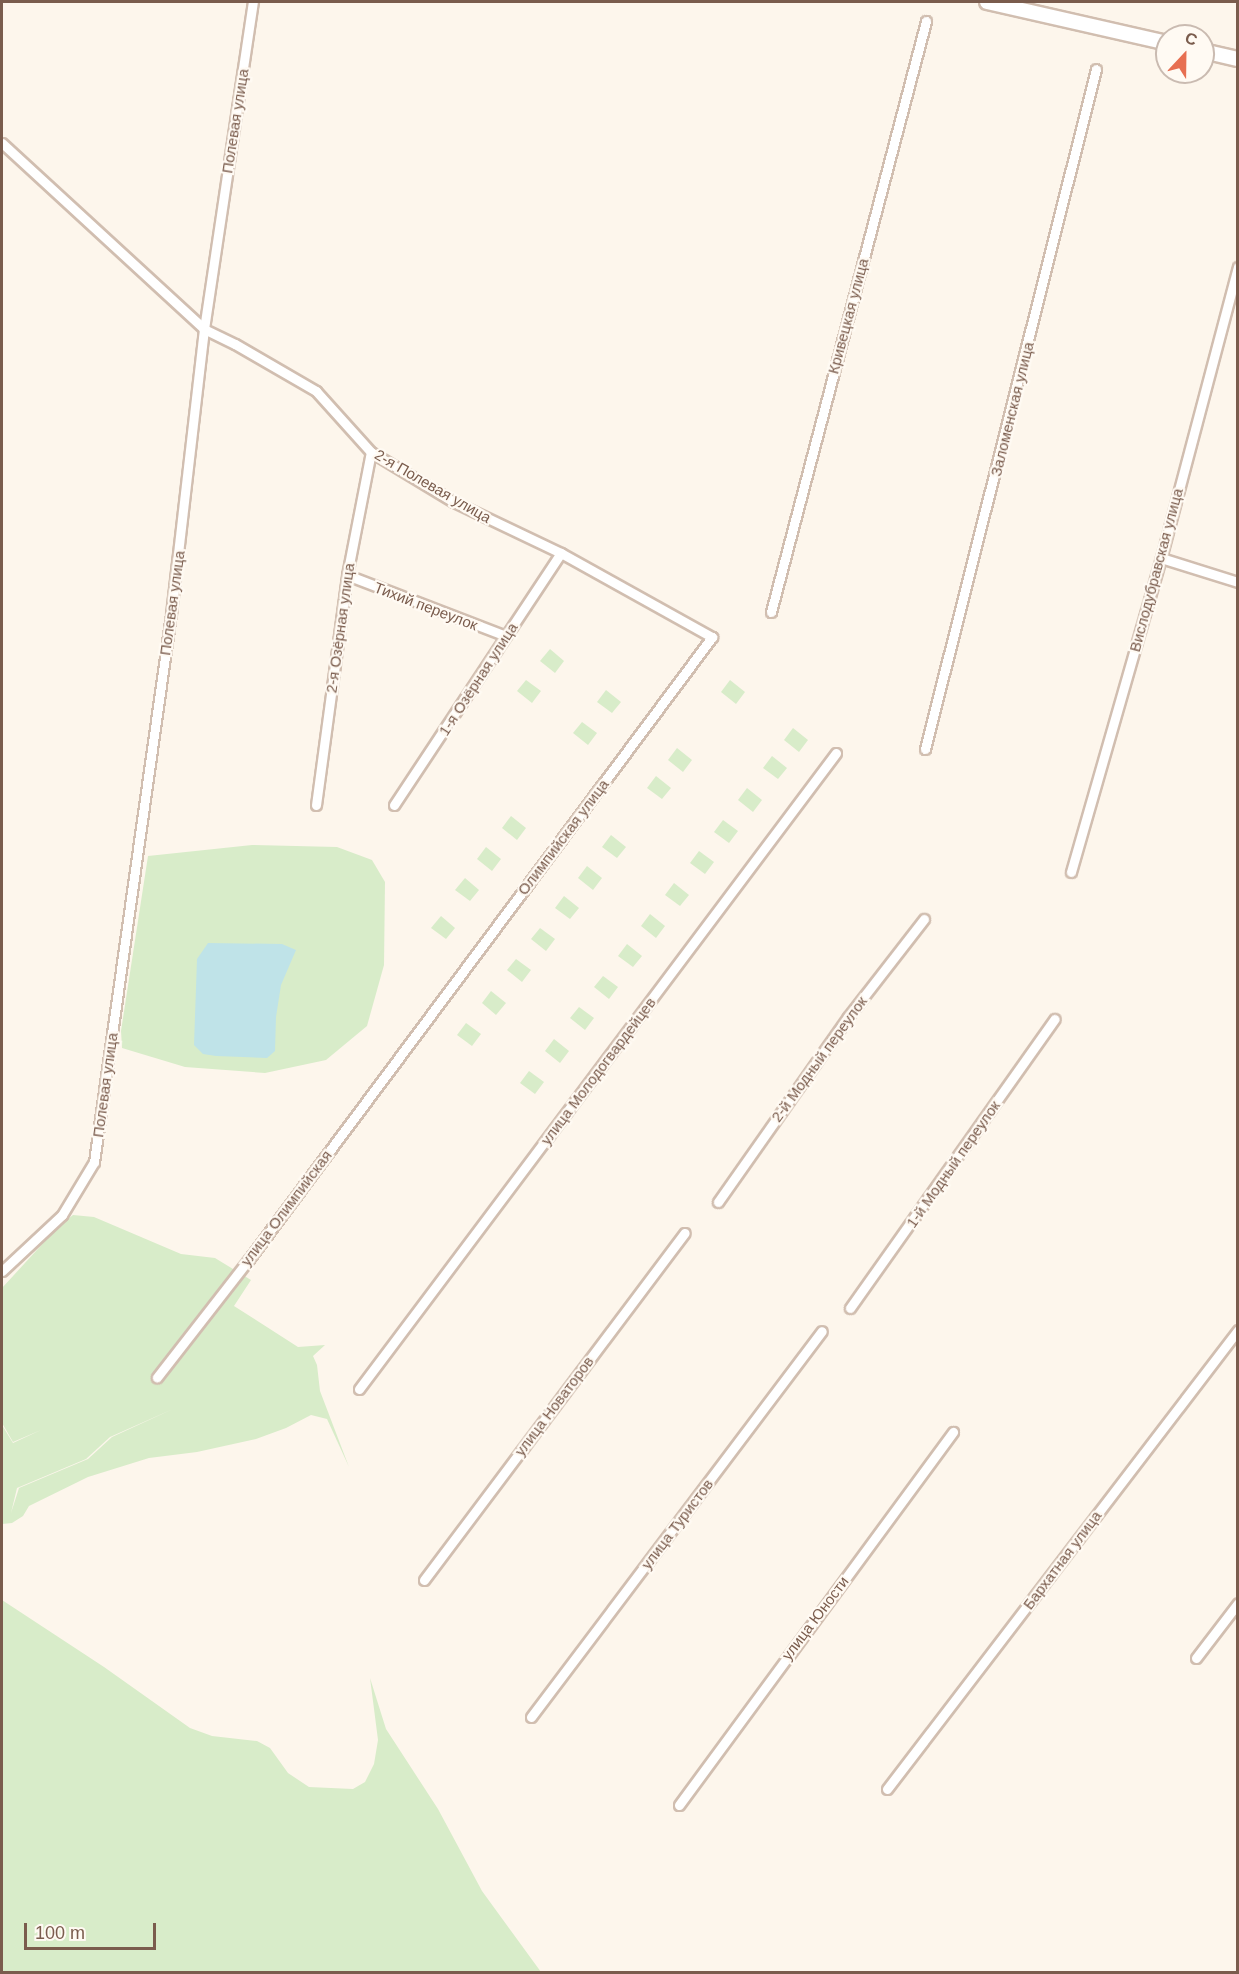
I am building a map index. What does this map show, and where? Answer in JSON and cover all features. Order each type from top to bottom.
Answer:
[{"type":"main road","points":[[987,2],[1155,40]]},
{"type":"main road","points":[[1215,54],[1238,59]]},
{"type":"street","name":"Полевая улица","points":[[2,1271],[62,1215],[94,1162],[171,614],[204,329],[253,2]]},
{"type":"street","name":"Кривецкая улица","points":[[771,612],[926,21]]},
{"type":"street","name":"Заломенская улица","points":[[925,748],[1096,69]]},
{"type":"street","name":"2-я Полевая улица","points":[[2,143],[204,329],[235,344],[316,391],[371,452],[454,502],[561,553],[711,637]]},
{"type":"street","name":"Вислодубравская улица","points":[[1071,872],[1161,558],[1238,267]]},
{"type":"street","name":"2-я Озёрная улица","points":[[316,805],[347,575],[371,452]]},
{"type":"street","name":"1-я Озёрная улица","points":[[394,805],[561,553]]},
{"type":"street","points":[[1161,558],[1238,582]]},
{"type":"street","name":"Тихий переулок","points":[[347,575],[506,636]]},
{"type":"street","name":"Олимпийская улица","points":[[414,1038],[711,637]]},
{"type":"street","name":"улица Молодогвардейцев","points":[[359,1389],[836,753]]},
{"type":"street","name":"2-й Модный переулок","points":[[718,1202],[848,1017],[924,919]]},
{"type":"street","name":"1-й Модный переулок","points":[[850,1308],[1055,1018]]},
{"type":"street","name":"улица Олимпийская","points":[[157,1377],[414,1038]]},
{"type":"street","name":"улица Новаторов","points":[[424,1580],[685,1233]]},
{"type":"street","name":"Бархатная улица","points":[[887,1789],[1238,1330]]},
{"type":"street","name":"улица Туристов","points":[[531,1717],[822,1331]]},
{"type":"street","name":"улица Юности","points":[[679,1805],[759,1692],[953,1432]]},
{"type":"street","points":[[1196,1658],[1238,1602]]},
{"type":"green space","points":[[550,649],[564,661],[555,673],[540,661]]},
{"type":"green space","points":[[526,680],[541,691],[532,703],[517,691]]},
{"type":"green space","points":[[730,680],[745,692],[736,704],[721,692]]},
{"type":"green space","points":[[606,690],[621,702],[612,713],[597,702]]},
{"type":"green space","points":[[582,722],[597,733],[588,745],[573,733]]},
{"type":"green space","points":[[793,728],[808,740],[799,752],[784,740]]},
{"type":"green space","points":[[677,748],[692,760],[683,772],[668,760]]},
{"type":"green space","points":[[772,756],[787,768],[778,779],[763,768]]},
{"type":"green space","points":[[656,776],[671,788],[662,799],[647,788]]},
{"type":"green space","points":[[747,788],[762,800],[753,812],[738,800]]},
{"type":"green space","points":[[511,816],[526,828],[517,840],[502,828]]},
{"type":"green space","points":[[723,820],[738,831],[729,843],[714,832]]},
{"type":"green space","points":[[611,835],[626,847],[617,858],[602,847]]},
{"type":"green space","points":[[252,845],[337,847],[372,860],[385,882],[384,965],[367,1026],[326,1060],[265,1073],[185,1067],[122,1048],[121,1031],[148,856]]},
{"type":"green space","points":[[486,847],[501,859],[492,871],[477,859]]},
{"type":"green space","points":[[699,851],[714,862],[705,874],[690,863]]},
{"type":"green space","points":[[587,866],[602,878],[593,890],[578,878]]},
{"type":"green space","points":[[465,878],[479,890],[470,901],[455,890]]},
{"type":"green space","points":[[674,883],[689,895],[680,906],[665,895]]},
{"type":"green space","points":[[564,896],[579,908],[570,919],[555,908]]},
{"type":"green space","points":[[650,914],[665,926],[656,938],[641,926]]},
{"type":"green space","points":[[441,916],[455,928],[446,939],[431,928]]},
{"type":"green space","points":[[540,928],[555,939],[546,951],[531,939]]},
{"type":"green space","points":[[627,944],[642,956],[633,967],[618,956]]},
{"type":"green space","points":[[516,959],[531,970],[522,982],[507,970]]},
{"type":"green space","points":[[603,976],[618,987],[609,999],[594,987]]},
{"type":"green space","points":[[491,991],[506,1003],[496,1015],[482,1003]]},
{"type":"green space","points":[[579,1007],[594,1018],[585,1030],[570,1018]]},
{"type":"green space","points":[[466,1023],[481,1034],[472,1046],[457,1035]]},
{"type":"green space","points":[[554,1039],[569,1051],[560,1063],[545,1051]]},
{"type":"green space","points":[[529,1071],[544,1082],[535,1094],[520,1083]]},
{"type":"green space","points":[[73,1215],[94,1217],[181,1254],[215,1258],[251,1280],[234,1306],[298,1347],[325,1345],[313,1356],[317,1365],[320,1391],[349,1467],[327,1419],[311,1415],[286,1428],[256,1439],[197,1452],[149,1458],[88,1477],[29,1506],[23,1516],[12,1523],[2,1524],[2,1425],[13,1443],[41,1430],[13,1442],[2,1423],[2,1288],[58,1227]],"holes":[[[173,1409],[112,1437],[88,1459],[19,1488],[11,1513],[17,1488],[86,1459],[110,1437]]]},
{"type":"green space","points":[[2,1600],[104,1667],[190,1728],[212,1736],[257,1741],[270,1748],[288,1773],[309,1787],[353,1789],[365,1782],[374,1764],[378,1740],[370,1678],[386,1729],[438,1809],[482,1891],[541,1972],[2,1972]]},
{"type":"water","points":[[208,943],[282,944],[296,950],[281,985],[276,1017],[275,1051],[267,1058],[203,1054],[194,1045],[197,959]]}]
